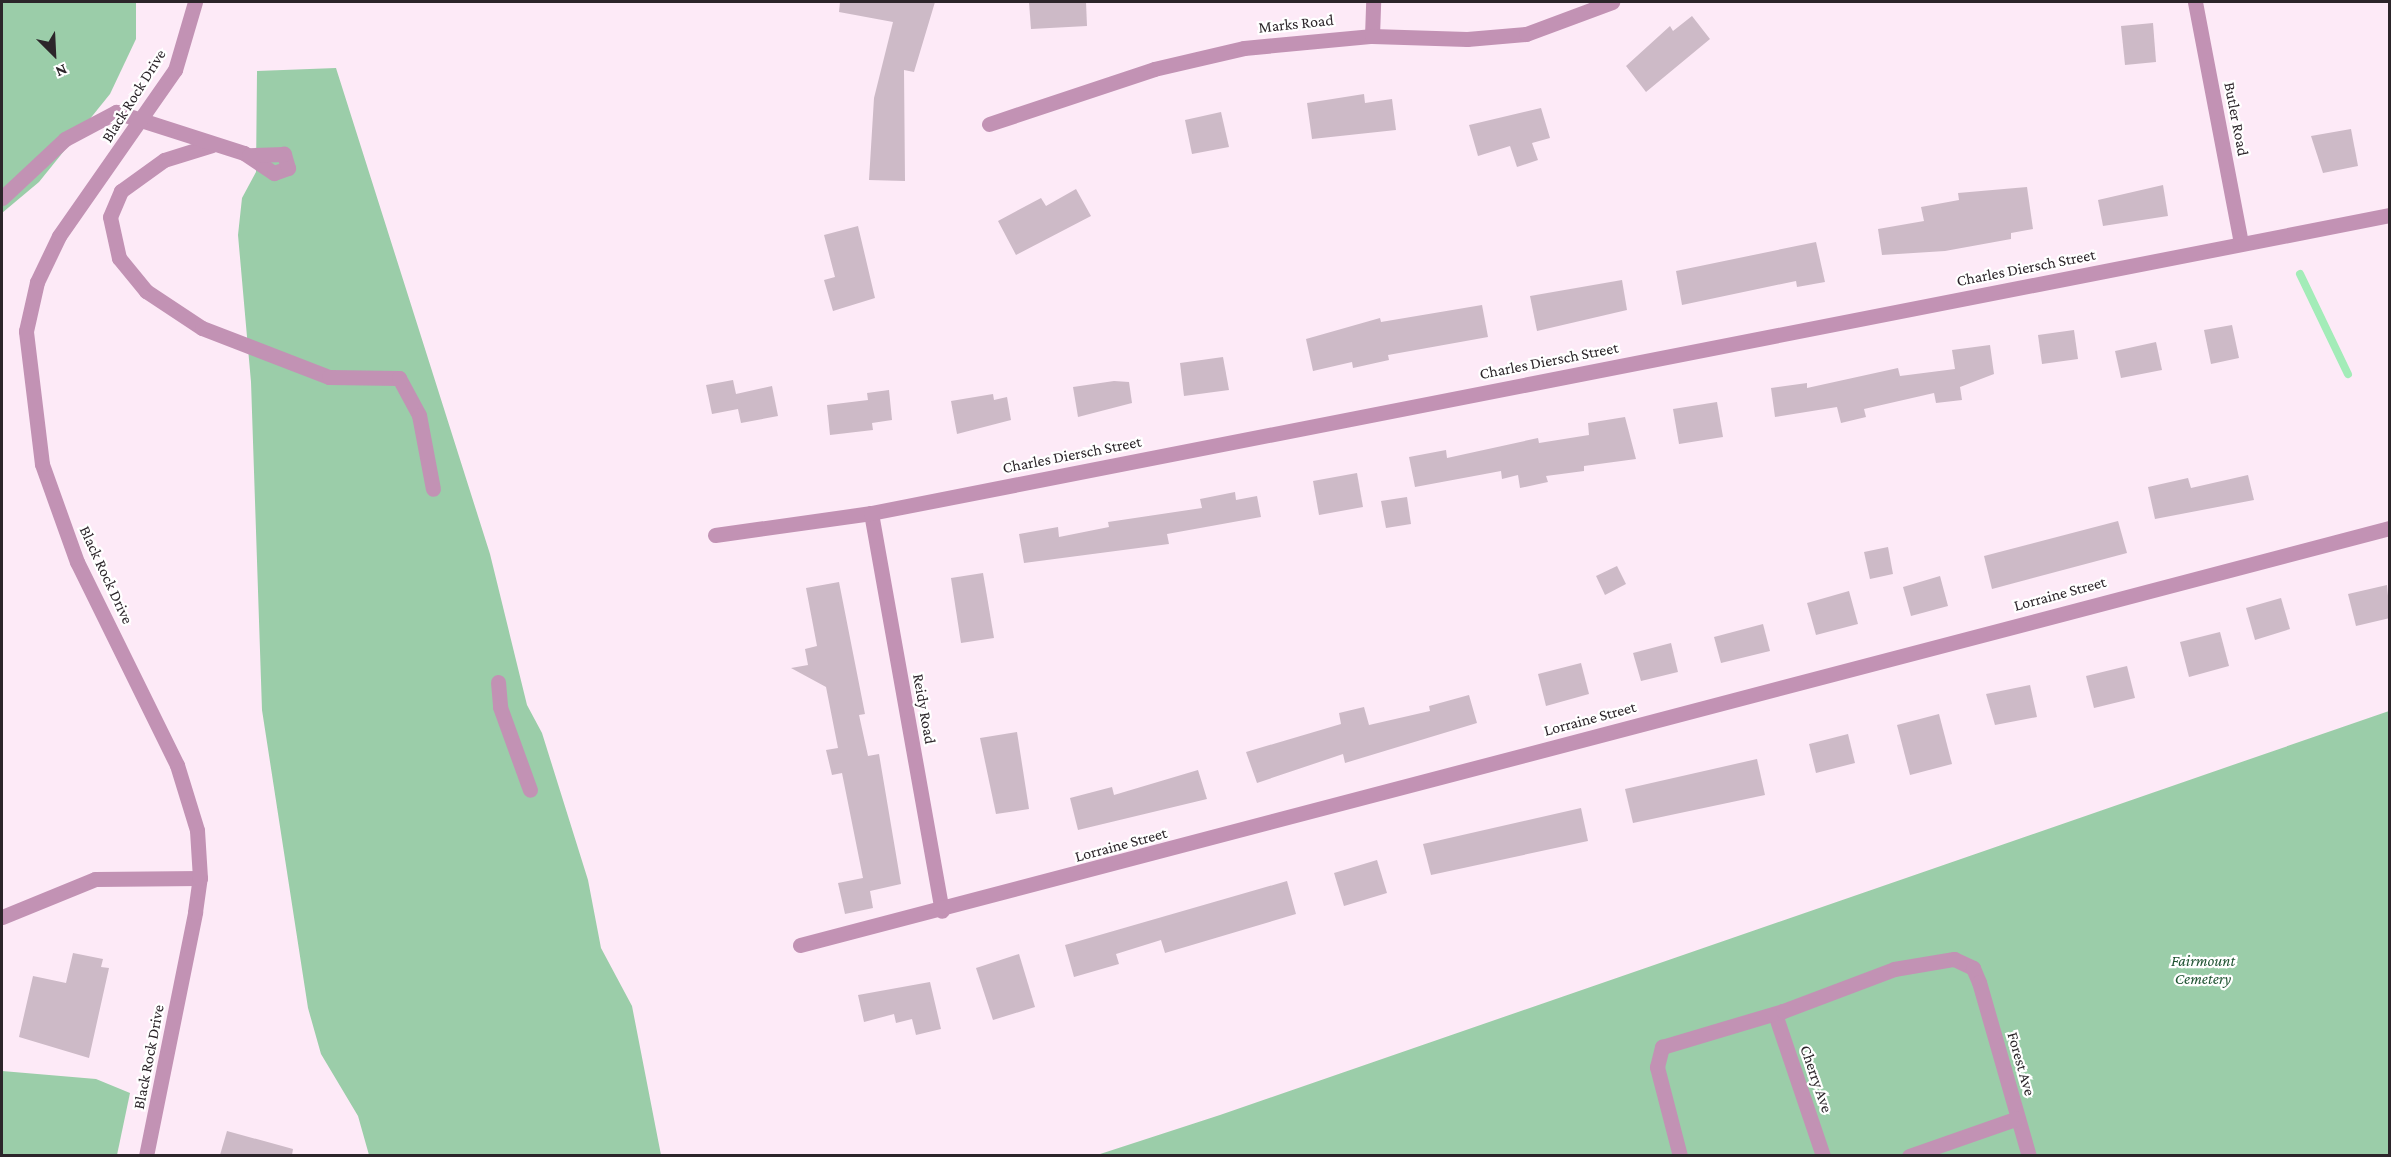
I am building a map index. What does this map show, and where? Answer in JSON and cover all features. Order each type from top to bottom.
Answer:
[{"type":"street","name":"Black Rock Drive","points":[[146,1155],[200,878],[190,798],[77,562],[42,464],[29,385],[26,332],[37,282],[59,236],[176,70],[195,2]]},
{"type":"street","points":[[1372,36],[1373,2]]},
{"type":"street","name":"Marks Road","points":[[989,124],[1154,69],[1244,48],[1372,36],[1467,39],[1527,34],[1612,2]]},
{"type":"street","name":"Butler Road","points":[[2195,2],[2241,244]]},
{"type":"street","points":[[2,198],[78,130],[116,112],[212,146],[249,155]]},
{"type":"street","points":[[212,146],[164,160],[121,191],[110,217],[119,258],[161,304],[211,332],[329,377],[399,378],[419,415],[433,489]]},
{"type":"street","name":"Charles Diersch Street","points":[[715,535],[871,513],[2390,215]]},
{"type":"street","name":"Reidy Road","points":[[871,513],[942,911]]},
{"type":"street","name":"Lorraine Street","points":[[800,945],[942,911],[2390,528]]},
{"type":"street","points":[[498,682],[500,708],[530,789]]},
{"type":"street","points":[[2,916],[95,879],[200,878]]},
{"type":"street","name":"Forest Ave","points":[[1775,1014],[1930,961],[1965,963],[1979,982],[2029,1155]]},
{"type":"street","points":[[1680,1155],[1657,1067],[1662,1047],[1775,1014]]},
{"type":"street","name":"Cherry Ave","points":[[1775,1014],[1822,1155]]},
{"type":"street","points":[[1910,1155],[2018,1118]]},
{"type":"green space","points":[[2,2],[136,2],[136,39],[110,94],[39,182],[2,213]]},
{"type":"green space","points":[[336,68],[490,554],[527,705],[542,733],[588,880],[601,948],[632,1006],[661,1155],[369,1155],[358,1116],[321,1054],[308,1008],[262,710],[251,382],[238,235],[242,198],[256,172],[257,71]]},
{"type":"green space","name":"Fairmount Cemetery","points":[[2389,711],[2389,1155],[1094,1156],[1220,1115]]},
{"type":"green space","points":[[2,1071],[96,1079],[130,1093],[117,1155],[2,1155]]},
{"type":"building","points":[[840,2],[935,2],[914,72],[904,70],[905,181],[869,180],[874,98],[893,22],[839,12]]},
{"type":"building","points":[[1029,2],[1086,2],[1087,26],[1031,29]]},
{"type":"building","points":[[1692,16],[1710,39],[1646,92],[1626,66],[1670,26],[1673,31]]},
{"type":"building","points":[[2153,23],[2156,62],[2125,65],[2121,26]]},
{"type":"building","points":[[1364,94],[1365,103],[1392,99],[1396,130],[1312,139],[1307,103]]},
{"type":"building","points":[[1541,108],[1550,138],[1532,143],[1538,160],[1517,167],[1510,146],[1478,156],[1469,125]]},
{"type":"building","points":[[1221,112],[1229,147],[1192,154],[1185,120]]},
{"type":"building","points":[[2351,129],[2358,166],[2323,173],[2311,136]]},
{"type":"building","points":[[2163,185],[2168,216],[2103,226],[2098,200]]},
{"type":"building","points":[[2027,187],[2033,229],[2011,233],[2011,239],[1945,251],[1882,255],[1878,229],[1924,221],[1921,207],[1959,200],[1958,193]]},
{"type":"building","points":[[1076,189],[1091,216],[1016,255],[998,221],[1041,198],[1046,206]]},
{"type":"building","points":[[858,226],[875,298],[833,311],[824,280],[835,277],[824,235]]},
{"type":"building","points":[[1816,242],[1825,282],[1797,287],[1796,281],[1682,305],[1676,271]]},
{"type":"building","points":[[1622,280],[1627,310],[1537,331],[1530,296]]},
{"type":"building","points":[[1482,305],[1488,337],[1388,355],[1389,360],[1353,368],[1352,362],[1313,371],[1306,339],[1380,318],[1381,322]]},
{"type":"building","points":[[2232,325],[2239,358],[2211,364],[2204,330]]},
{"type":"building","points":[[2074,330],[2078,359],[2042,364],[2038,335]]},
{"type":"building","points":[[2156,342],[2162,370],[2121,378],[2115,351]]},
{"type":"building","points":[[1990,345],[1994,374],[1960,387],[1962,400],[1936,403],[1934,393],[1864,409],[1866,417],[1841,423],[1837,407],[1775,417],[1771,388],[1807,383],[1807,388],[1898,368],[1900,376],[1955,369],[1952,350]]},
{"type":"building","points":[[1223,357],[1229,390],[1184,396],[1180,363]]},
{"type":"building","points":[[733,380],[736,394],[772,386],[778,416],[741,423],[738,409],[712,414],[706,385]]},
{"type":"building","points":[[1114,381],[1129,382],[1132,403],[1078,417],[1073,387]]},
{"type":"building","points":[[889,390],[892,420],[872,423],[873,430],[830,435],[827,405],[868,400],[867,393]]},
{"type":"building","points":[[993,394],[994,400],[1007,397],[1011,420],[957,434],[951,401]]},
{"type":"building","points":[[1717,402],[1723,437],[1679,444],[1673,409]]},
{"type":"building","points":[[1625,417],[1636,459],[1584,466],[1584,471],[1546,476],[1548,482],[1520,488],[1518,475],[1502,479],[1501,471],[1415,487],[1409,457],[1446,450],[1447,458],[1538,438],[1539,443],[1589,435],[1588,423]]},
{"type":"building","points":[[1357,473],[1363,507],[1319,515],[1313,481]]},
{"type":"building","points":[[2248,475],[2254,500],[2155,519],[2148,487],[2188,478],[2191,488]]},
{"type":"building","points":[[1235,492],[1236,500],[1257,496],[1261,517],[1167,534],[1169,544],[1024,563],[1019,534],[1058,527],[1059,537],[1109,527],[1108,522],[1202,508],[1200,499]]},
{"type":"building","points":[[1407,497],[1411,524],[1386,528],[1381,501]]},
{"type":"building","points":[[2118,521],[2127,553],[1992,589],[1984,556]]},
{"type":"building","points":[[1888,547],[1893,574],[1870,579],[1864,552]]},
{"type":"building","points":[[1617,566],[1626,584],[1605,595],[1596,576]]},
{"type":"building","points":[[983,573],[994,638],[961,643],[951,578]]},
{"type":"building","points":[[1940,576],[1948,606],[1911,616],[1903,587]]},
{"type":"building","points":[[839,582],[865,714],[859,715],[868,756],[879,754],[901,884],[870,891],[873,908],[845,914],[838,883],[863,878],[842,773],[832,775],[826,750],[838,748],[826,687],[791,668],[808,665],[805,649],[817,646],[806,588]]},
{"type":"building","points":[[2387,585],[2390,618],[2356,626],[2348,594]]},
{"type":"building","points":[[1849,591],[1858,624],[1816,635],[1807,603]]},
{"type":"building","points":[[2281,598],[2290,629],[2255,640],[2246,608]]},
{"type":"building","points":[[1763,624],[1770,651],[1721,663],[1714,637]]},
{"type":"building","points":[[2220,632],[2229,666],[2189,677],[2180,642]]},
{"type":"building","points":[[1671,643],[1678,672],[1641,681],[1633,653]]},
{"type":"building","points":[[1581,663],[1589,694],[1546,706],[1538,674]]},
{"type":"building","points":[[2127,666],[2135,698],[2094,708],[2086,676]]},
{"type":"building","points":[[2030,685],[2037,717],[1995,725],[1986,694]]},
{"type":"building","points":[[1469,695],[1477,723],[1345,763],[1343,754],[1257,783],[1246,752],[1341,724],[1339,713],[1364,707],[1369,725],[1430,711],[1429,706]]},
{"type":"building","points":[[1939,714],[1952,764],[1910,775],[1897,725]]},
{"type":"building","points":[[1017,732],[1029,809],[996,814],[980,738]]},
{"type":"building","points":[[1848,734],[1855,763],[1816,773],[1809,744]]},
{"type":"building","points":[[1757,759],[1765,795],[1633,823],[1625,789]]},
{"type":"building","points":[[1198,770],[1207,799],[1078,830],[1070,798],[1112,787],[1114,795]]},
{"type":"building","points":[[1581,808],[1588,841],[1431,875],[1423,844]]},
{"type":"building","points":[[1377,860],[1387,893],[1344,906],[1334,873]]},
{"type":"building","points":[[1287,881],[1296,914],[1165,953],[1161,940],[1116,954],[1119,964],[1074,977],[1065,945]]},
{"type":"building","points":[[73,953],[103,959],[101,967],[109,968],[89,1058],[19,1037],[33,976],[66,983]]},
{"type":"building","points":[[1019,954],[1035,1007],[993,1020],[976,968]]},
{"type":"building","points":[[930,982],[941,1029],[916,1035],[912,1019],[896,1023],[894,1014],[864,1022],[858,995]]},
{"type":"building","points":[[227,1131],[293,1149],[292,1155],[220,1155]]},
{"type":"waterway","points":[[2300,274],[2348,374]]}]
